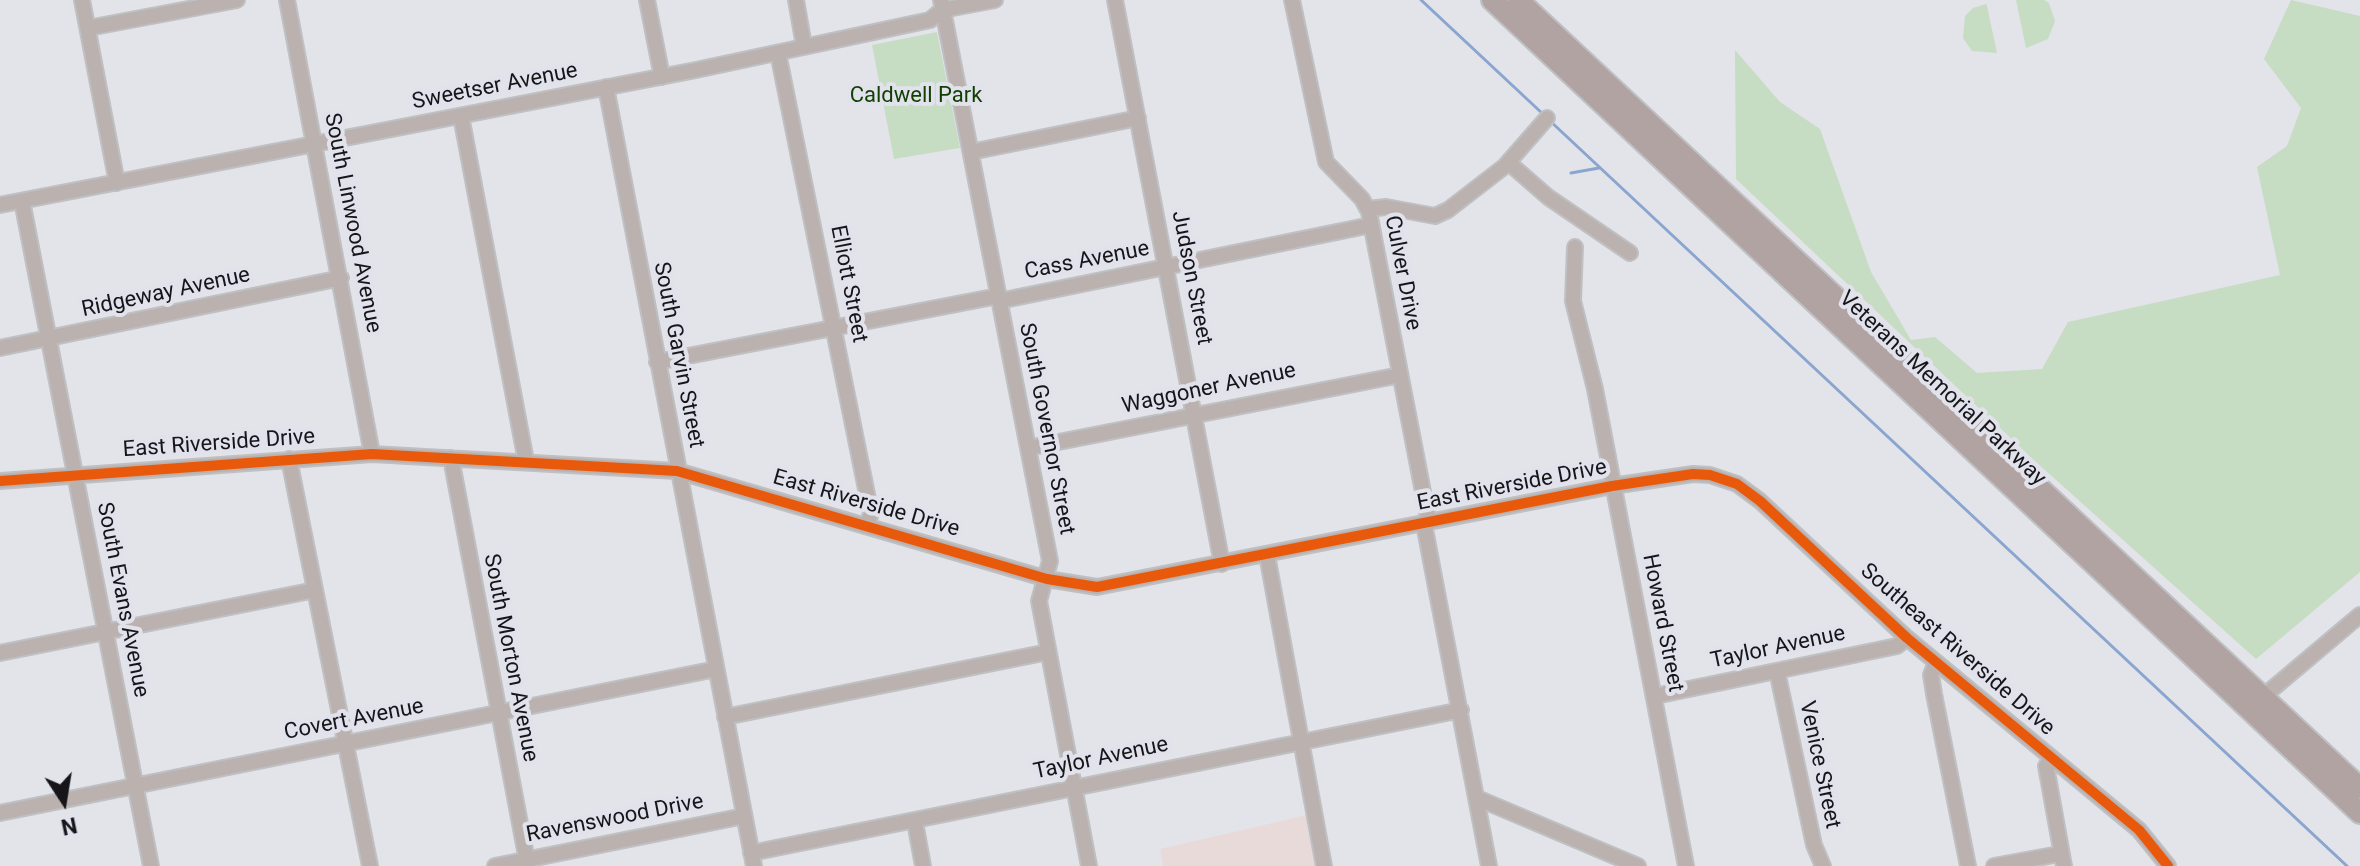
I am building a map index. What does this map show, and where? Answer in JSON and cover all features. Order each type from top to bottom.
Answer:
[{"type":"highway","name":"Veterans Memorial Parkway","points":[[1492,0],[2256,703],[2360,788]]},
{"type":"highway","name":"Veterans Memorial Parkway","points":[[1518,0],[2256,703],[2360,813]]},
{"type":"street","points":[[82,0],[117,183]]},
{"type":"street","points":[[88,28],[237,0]]},
{"type":"street","name":"South Linwood Avenue","points":[[287,0],[372,454]]},
{"type":"street","points":[[647,0],[662,77]]},
{"type":"street","points":[[796,0],[804,46]]},
{"type":"street","name":"Sweetser Avenue","points":[[0,205],[662,77],[930,20],[942,5],[995,0]]},
{"type":"street","name":"Judson Street","points":[[1115,0],[1222,564]]},
{"type":"street","name":"Culver Drive","points":[[1292,0],[1326,162],[1368,209],[1489,866]]},
{"type":"street","name":"South Governor Street","points":[[942,5],[1050,561],[1039,601],[1089,866]]},
{"type":"street","name":"Elliott Street","points":[[778,53],[871,514],[867,524]]},
{"type":"street","name":"South Garvin Street","points":[[606,87],[752,860]]},
{"type":"street","points":[[461,116],[526,461]]},
{"type":"street","points":[[971,152],[1138,118]]},
{"type":"street","points":[[1368,209],[1386,207],[1435,216],[1509,163],[1547,118]]},
{"type":"street","points":[[1509,163],[1548,197],[1630,253]]},
{"type":"street","name":"South Evans Avenue","points":[[22,201],[151,866]]},
{"type":"street","name":"Cass Avenue","points":[[657,362],[1166,267],[1371,225]]},
{"type":"street","name":"Howard Street","points":[[1575,247],[1573,301],[1595,389],[1686,866]]},
{"type":"street","name":"Ridgeway Avenue","points":[[0,348],[341,278]]},
{"type":"street","name":"Waggoner Avenue","points":[[1028,448],[1400,375]]},
{"type":"street","name":"East Riverside Drive","points":[[0,481],[75,473],[372,454],[677,471],[1047,579],[1097,587],[1612,486],[1693,474],[1710,475]]},
{"type":"street","name":"South Morton Avenue","points":[[451,458],[527,863]]},
{"type":"street","points":[[289,459],[370,866]]},
{"type":"street","name":"Southeast Riverside Drive","points":[[1710,475],[1746,490],[1907,638],[2139,830],[2168,866]]},
{"type":"street","points":[[1267,555],[1324,866]]},
{"type":"street","points":[[0,653],[315,590]]},
{"type":"street","points":[[2256,703],[2360,615]]},
{"type":"street","name":"Taylor Avenue","points":[[1655,696],[1897,646],[1907,638]]},
{"type":"street","points":[[725,717],[1048,652]]},
{"type":"street","points":[[1936,662],[1932,667],[1934,694],[1968,866]]},
{"type":"street","name":"Covert Avenue","points":[[0,813],[716,669]]},
{"type":"street","name":"Venice Street","points":[[1777,671],[1814,845],[1823,866]]},
{"type":"street","name":"Taylor Avenue","points":[[752,860],[1073,787],[1461,710]]},
{"type":"street","points":[[1994,866],[2062,860],[2046,766],[2052,759]]},
{"type":"street","points":[[1477,798],[1638,866]]},
{"type":"street","name":"Ravenswood Drive","points":[[495,866],[527,863],[744,816]]},
{"type":"street","points":[[915,822],[923,866]]},
{"type":"shaded area","points":[[1307,815],[1319,866],[1163,866],[1160,849]]},
{"type":"green space","points":[[2016,0],[2044,0],[2049,3],[2055,21],[2048,39],[2026,48]]},
{"type":"green space","points":[[2291,0],[2360,16],[2360,572],[2256,659],[2036,462],[1736,179],[1735,50],[1780,102],[1820,129],[1871,272],[1911,340],[1935,337],[1977,373],[2042,369],[2068,322],[2280,275],[2257,167],[2287,146],[2301,108],[2264,59]]},
{"type":"green space","points":[[1986,4],[1997,53],[1972,51],[1963,38],[1965,16],[1973,8]]},
{"type":"green space","name":"Caldwell Park","points":[[937,32],[960,148],[894,159],[872,45]]},
{"type":"waterway","points":[[1421,0],[1544,115]]},
{"type":"waterway","points":[[1549,120],[2347,866]]},
{"type":"waterway","points":[[1571,173],[1599,168]]},
{"type":"cycle path","points":[[0,481],[372,454],[677,471],[1047,579],[1097,587],[1612,486],[1693,474],[1710,475],[1737,484],[1760,501],[1907,638],[2139,830],[2168,866]]}]
